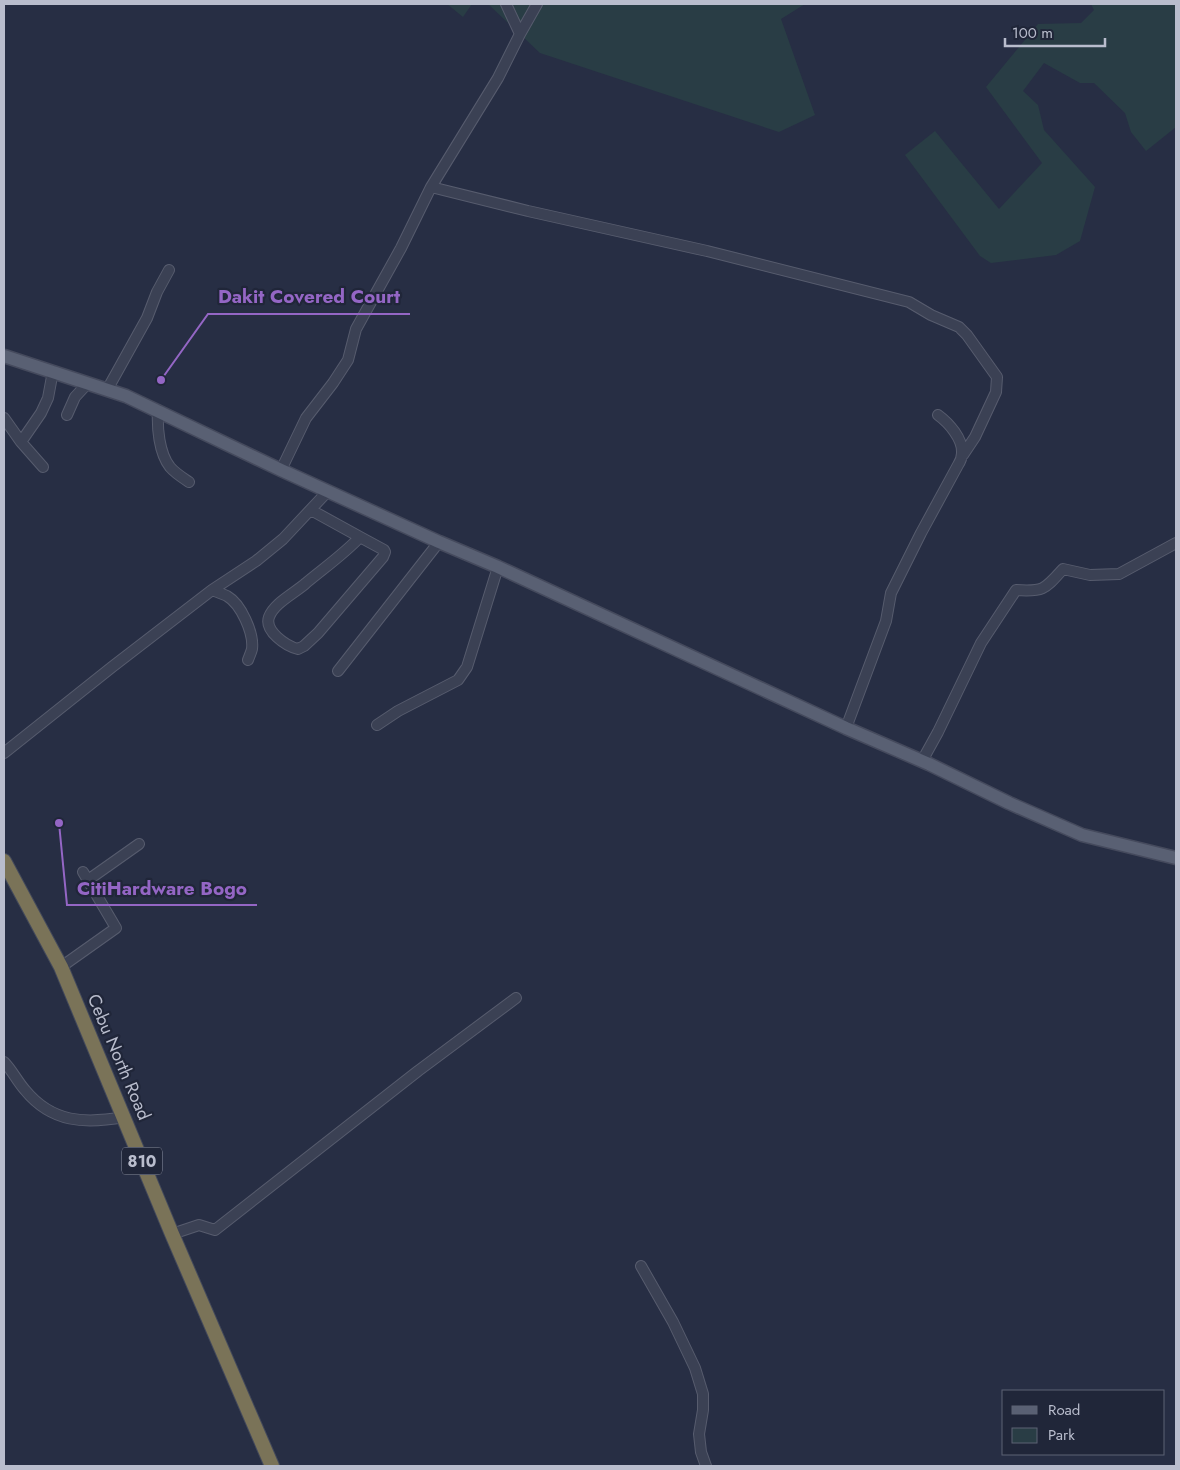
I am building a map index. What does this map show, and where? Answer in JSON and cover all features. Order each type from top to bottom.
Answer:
[{"type":"highway","name":"Cebu North Road","points":[[4,861],[61,967],[172,1234],[272,1466]]},
{"type":"main road","points":[[4,356],[126,396],[158,410],[281,470],[498,567],[1082,835],[1176,858]]},
{"type":"street","points":[[506,4],[520,34]]},
{"type":"street","points":[[281,470],[306,418],[348,360],[356,329],[401,248],[431,187],[498,78],[537,4]]},
{"type":"street","points":[[431,187],[707,251],[891,297],[909,302],[931,315],[949,321],[967,335],[997,377],[996,392],[975,437],[963,455],[891,593],[886,621],[846,728]]},
{"type":"street","points":[[107,390],[147,318],[157,292],[169,270]]},
{"type":"street","points":[[21,442],[41,413],[48,398],[53,371]]},
{"type":"street","points":[[67,414],[75,397],[88,383]]},
{"type":"street","points":[[158,410],[157,424],[163,455],[171,468],[189,482]]},
{"type":"street","points":[[938,416],[946,422],[960,443],[963,455]]},
{"type":"street","points":[[4,418],[21,442],[43,467]]},
{"type":"street","points":[[4,753],[212,590],[256,561],[283,539],[328,491]]},
{"type":"street","points":[[310,510],[360,537],[384,550],[385,552],[384,557],[318,633],[304,646],[298,649],[284,643],[276,637],[269,625],[270,615],[279,605],[360,537]]},
{"type":"street","points":[[338,671],[439,542]]},
{"type":"street","points":[[922,761],[981,643],[1016,590],[1037,592],[1050,583],[1064,569],[1090,575],[1119,574],[1176,543]]},
{"type":"street","points":[[377,725],[398,711],[458,680],[464,674],[498,567]]},
{"type":"street","points":[[212,590],[229,597],[237,605],[248,624],[252,639],[252,648],[248,660]]},
{"type":"street","points":[[61,967],[116,928],[86,876],[139,844]]},
{"type":"street","points":[[172,1234],[199,1225],[214,1230],[418,1070],[516,998]]},
{"type":"street","points":[[4,1062],[23,1089],[38,1105],[63,1118],[98,1121],[124,1117]]},
{"type":"street","points":[[640,1266],[673,1322],[703,1394],[703,1410],[699,1434],[701,1452],[706,1466]]},
{"type":"green space","points":[[447,4],[472,4],[463,17]]},
{"type":"green space","points":[[488,4],[805,4],[781,19],[815,115],[779,132],[540,53]]},
{"type":"green space","points":[[1091,4],[1176,4],[1176,127],[1146,151],[1131,132],[1125,113],[1094,83],[1080,83],[1044,63],[1023,91],[1038,105],[1044,130],[1095,187],[1080,241],[1056,255],[991,263],[980,256],[905,155],[935,131],[999,209],[1042,163],[986,87],[1038,24],[1081,23],[1094,10]]},
{"type":"place","name":"Dakit Covered Court","points":[[161,380]]},
{"type":"place","name":"CitiHardware Bogo","points":[[59,823]]}]
